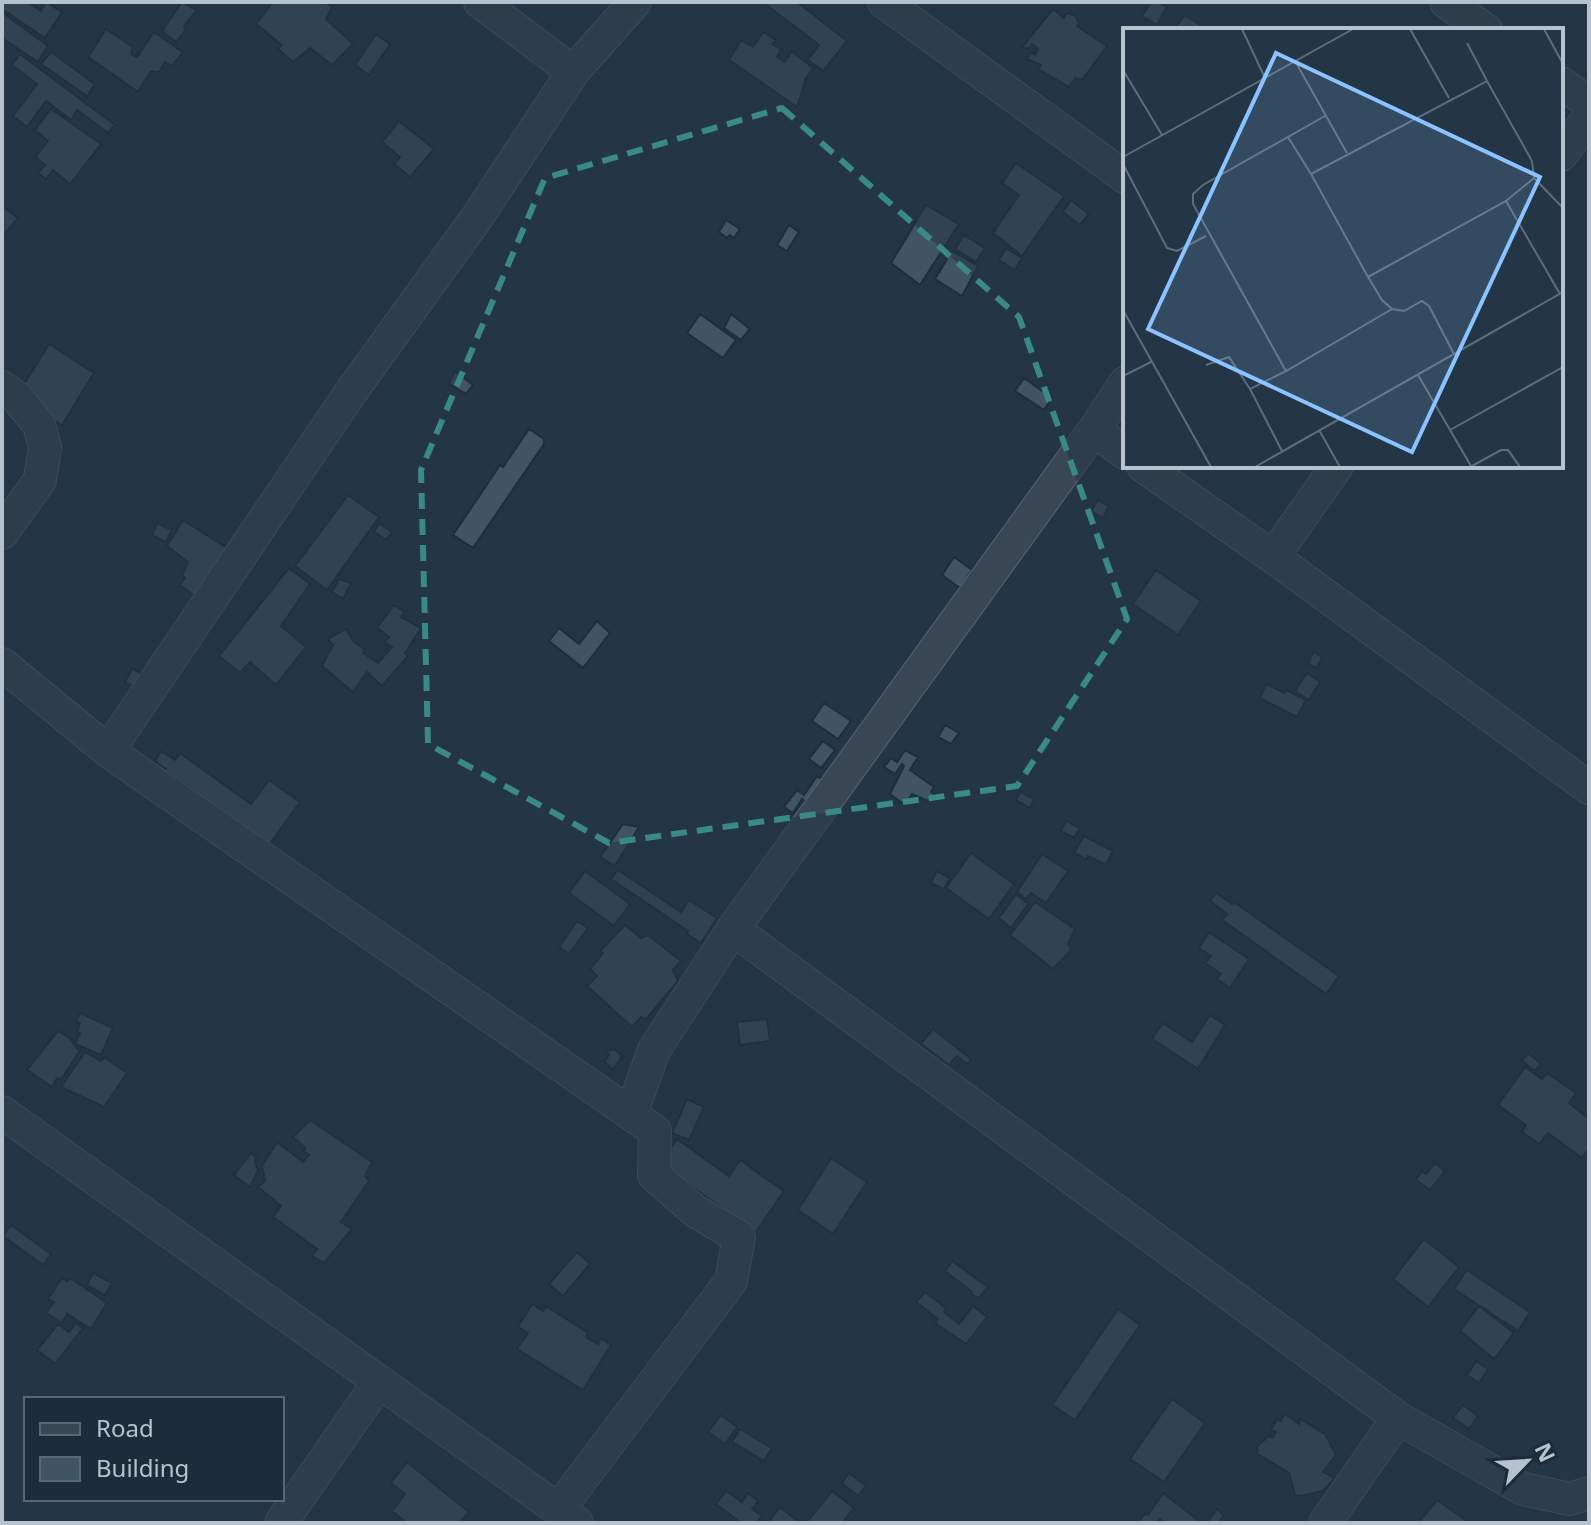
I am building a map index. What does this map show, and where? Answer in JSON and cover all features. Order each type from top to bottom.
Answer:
[{"type":"street","points":[[480,2],[573,72]]},
{"type":"street","points":[[108,751],[351,392],[478,216],[573,72],[635,2]]},
{"type":"street","points":[[884,2],[1123,176]]},
{"type":"street","points":[[1448,3],[1483,28]]},
{"type":"street","points":[[1563,84],[1589,103]]},
{"type":"street","points":[[1563,152],[1589,117]]},
{"type":"street","points":[[631,1114],[654,1050],[733,929],[1123,386]]},
{"type":"street","points":[[2,387],[17,398],[39,425],[45,447],[40,480],[2,533]]},
{"type":"street","points":[[1094,430],[1123,452]]},
{"type":"street","points":[[1146,468],[1589,788]]},
{"type":"street","points":[[1273,557],[1336,468]]},
{"type":"street","points":[[2,664],[108,751],[655,1131],[654,1175],[695,1211],[739,1237],[731,1281],[567,1516],[2,1112]]},
{"type":"street","points":[[733,929],[1398,1418],[1523,1489],[1575,1505]]},
{"type":"street","points":[[281,1523],[379,1382]]},
{"type":"street","points":[[1325,1523],[1398,1418]]},
{"type":"highlighted area","points":[[782,108],[1019,317],[1127,619],[1017,786],[609,843],[428,744],[421,470],[545,178]]},
{"type":"building","points":[[2,2],[27,2],[41,11],[46,2],[62,12],[45,38],[5,11],[3,13],[48,46],[38,62],[2,38]]},
{"type":"building","points":[[182,2],[197,10],[176,42],[162,31]]},
{"type":"building","points":[[273,2],[326,2],[332,7],[326,19],[353,44],[332,65],[310,48],[293,62],[278,49],[282,45],[256,24]]},
{"type":"building","points":[[797,2],[847,41],[823,71],[808,60],[819,45],[765,4]]},
{"type":"building","points":[[1151,2],[1167,7],[1157,25],[1142,16]]},
{"type":"building","points":[[1053,9],[1064,18],[1067,13],[1076,16],[1077,26],[1107,46],[1082,80],[1075,78],[1069,87],[1038,69],[1041,65],[1027,59],[1031,53],[1035,55],[1038,49],[1032,44],[1029,49],[1022,47]]},
{"type":"building","points":[[1185,15],[1205,28],[1178,28]]},
{"type":"building","points":[[106,29],[133,47],[131,54],[137,57],[154,32],[183,52],[172,66],[165,62],[159,72],[151,71],[138,92],[88,57]]},
{"type":"building","points":[[763,32],[776,40],[772,44],[781,49],[777,57],[785,62],[792,51],[813,68],[805,80],[810,83],[805,82],[797,107],[729,60],[741,40],[753,47]]},
{"type":"building","points":[[376,34],[390,44],[369,75],[355,65]]},
{"type":"building","points":[[51,52],[95,84],[87,96],[41,64]]},
{"type":"building","points":[[20,54],[115,125],[108,133],[77,110],[71,120],[46,101],[27,127],[13,116],[37,84],[12,65]]},
{"type":"building","points":[[51,109],[101,144],[70,184],[53,170],[46,179],[38,173],[45,165],[35,157],[48,141],[35,130]]},
{"type":"building","points":[[399,121],[434,149],[410,177],[394,164],[400,157],[382,142]]},
{"type":"building","points":[[1016,163],[1064,196],[1022,256],[993,233],[1019,195],[1002,183]]},
{"type":"building","points":[[1071,200],[1089,214],[1080,225],[1063,212]]},
{"type":"building","points":[[926,205],[959,224],[920,285],[891,263]]},
{"type":"building","points":[[2,206],[18,218],[2,237]]},
{"type":"building","points":[[726,220],[740,229],[734,238],[730,235],[727,238],[719,232]]},
{"type":"building","points":[[789,225],[799,232],[787,251],[777,245]]},
{"type":"building","points":[[964,235],[985,248],[976,262],[955,249]]},
{"type":"building","points":[[1006,248],[1022,258],[1015,270],[999,260]]},
{"type":"building","points":[[952,251],[978,266],[962,296],[935,279]]},
{"type":"building","points":[[700,314],[736,340],[723,358],[687,333]]},
{"type":"building","points":[[731,314],[750,329],[741,340],[724,328]]},
{"type":"building","points":[[49,344],[94,373],[62,425],[25,402],[20,391]]},
{"type":"building","points":[[455,371],[473,385],[466,394],[449,384]]},
{"type":"building","points":[[1024,378],[1052,398],[1044,410],[1015,391]]},
{"type":"building","points":[[529,429],[544,439],[544,444],[473,548],[453,535],[500,465],[503,467]]},
{"type":"building","points":[[348,495],[379,517],[327,590],[295,566]]},
{"type":"building","points":[[1098,500],[1109,506],[1103,518],[1091,511]]},
{"type":"building","points":[[183,520],[227,548],[196,597],[180,585],[185,578],[182,575],[188,562],[167,546]]},
{"type":"building","points":[[157,523],[172,530],[166,542],[152,535]]},
{"type":"building","points":[[379,523],[392,532],[386,540],[374,532]]},
{"type":"building","points":[[954,557],[972,570],[960,588],[942,575]]},
{"type":"building","points":[[289,568],[310,584],[281,626],[306,647],[276,685],[250,662],[240,673],[219,656]]},
{"type":"building","points":[[1156,570],[1201,601],[1178,635],[1133,604]]},
{"type":"building","points":[[339,579],[351,583],[343,599],[332,592]]},
{"type":"building","points":[[394,605],[405,612],[401,617],[421,628],[405,653],[408,656],[382,686],[367,672],[353,692],[322,666],[333,645],[328,639],[346,629],[353,641],[364,649],[363,653],[378,663],[392,647],[385,642],[389,637],[377,628]]},
{"type":"building","points":[[597,621],[610,633],[583,668],[549,641],[559,628],[579,644]]},
{"type":"building","points":[[1313,652],[1322,657],[1317,668],[1308,664]]},
{"type":"building","points":[[132,669],[141,673],[135,687],[125,682]]},
{"type":"building","points":[[1307,673],[1320,682],[1309,700],[1295,691]]},
{"type":"building","points":[[1266,684],[1306,700],[1297,717],[1260,698]]},
{"type":"building","points":[[824,703],[851,721],[838,739],[812,721]]},
{"type":"building","points":[[945,725],[959,733],[951,744],[938,737]]},
{"type":"building","points":[[823,741],[835,750],[821,768],[809,759]]},
{"type":"building","points":[[905,750],[918,757],[910,770],[934,787],[931,792],[937,796],[932,803],[912,794],[905,805],[890,794],[904,766],[902,764],[895,774],[884,767],[891,758],[897,762]]},
{"type":"building","points":[[161,751],[175,760],[180,753],[251,804],[269,780],[300,802],[269,845],[164,770],[155,761]]},
{"type":"building","points":[[817,776],[827,783],[812,806],[802,799],[793,813],[784,807],[797,790],[804,795]]},
{"type":"building","points":[[1020,792],[1034,799],[1030,808],[1016,800]]},
{"type":"building","points":[[1066,821],[1080,828],[1074,838],[1061,831]]},
{"type":"building","points":[[623,824],[639,827],[615,866],[600,857]]},
{"type":"building","points":[[1084,836],[1113,851],[1106,865],[1074,853]]},
{"type":"building","points":[[971,853],[1014,884],[989,919],[946,888]]},
{"type":"building","points":[[1042,854],[1068,871],[1046,903],[1031,893],[1026,899],[1017,892]]},
{"type":"building","points":[[618,870],[681,912],[689,900],[717,918],[701,943],[611,879]]},
{"type":"building","points":[[585,871],[630,904],[614,926],[569,893]]},
{"type":"building","points":[[937,871],[950,878],[944,889],[931,883]]},
{"type":"building","points":[[1216,893],[1232,904],[1234,902],[1339,976],[1326,994],[1222,920],[1227,914],[1210,901]]},
{"type":"building","points":[[1016,894],[1028,904],[1011,928],[999,918]]},
{"type":"building","points":[[1035,902],[1075,929],[1068,944],[1071,950],[1053,969],[1010,935]]},
{"type":"building","points":[[577,921],[588,928],[569,954],[559,947]]},
{"type":"building","points":[[625,925],[641,938],[648,935],[681,961],[673,970],[678,981],[646,1019],[641,1017],[632,1027],[587,986],[597,976],[590,969],[603,953],[600,951]]},
{"type":"building","points":[[1209,932],[1249,959],[1230,988],[1217,979],[1221,974],[1205,963],[1211,956],[1199,948]]},
{"type":"building","points":[[80,1013],[113,1028],[101,1055],[75,1044],[80,1033],[77,1031],[80,1023],[76,1022]]},
{"type":"building","points":[[1210,1015],[1225,1025],[1198,1069],[1152,1039],[1163,1023],[1192,1042]]},
{"type":"building","points":[[767,1019],[770,1041],[740,1045],[737,1022]]},
{"type":"building","points":[[933,1029],[971,1059],[967,1064],[957,1056],[949,1065],[921,1044]]},
{"type":"building","points":[[58,1031],[70,1038],[80,1050],[61,1080],[57,1078],[52,1087],[27,1070]]},
{"type":"building","points":[[614,1049],[622,1056],[613,1070],[605,1062],[609,1054],[606,1052]]},
{"type":"building","points":[[85,1052],[101,1061],[104,1057],[127,1073],[104,1107],[61,1087]]},
{"type":"building","points":[[1528,1053],[1541,1064],[1535,1071],[1522,1061]]},
{"type":"building","points":[[1525,1067],[1542,1079],[1547,1073],[1576,1093],[1569,1103],[1589,1119],[1589,1148],[1582,1158],[1548,1133],[1539,1144],[1522,1132],[1526,1125],[1498,1105]]},
{"type":"building","points":[[687,1099],[704,1107],[689,1140],[672,1133]]},
{"type":"building","points":[[310,1120],[372,1162],[365,1176],[369,1181],[341,1222],[352,1229],[324,1263],[312,1256],[317,1249],[273,1217],[281,1206],[258,1187],[265,1181],[262,1166],[277,1142],[303,1162],[309,1155],[293,1137]]},
{"type":"building","points":[[677,1139],[729,1176],[740,1160],[784,1191],[756,1232],[660,1164]]},
{"type":"building","points":[[251,1153],[257,1158],[258,1171],[250,1187],[234,1175]]},
{"type":"building","points":[[831,1158],[867,1182],[833,1234],[798,1210]]},
{"type":"building","points":[[1435,1163],[1445,1171],[1430,1190],[1416,1180],[1422,1171],[1426,1174]]},
{"type":"building","points":[[11,1225],[51,1254],[43,1265],[3,1236]]},
{"type":"building","points":[[1424,1239],[1459,1267],[1428,1307],[1393,1279]]},
{"type":"building","points":[[577,1252],[590,1264],[563,1296],[549,1284]]},
{"type":"building","points":[[952,1261],[988,1287],[979,1298],[945,1271]]},
{"type":"building","points":[[1467,1270],[1530,1312],[1518,1331],[1454,1289]]},
{"type":"building","points":[[93,1273],[112,1283],[105,1295],[87,1285]]},
{"type":"building","points":[[62,1278],[67,1281],[70,1278],[107,1303],[91,1329],[67,1314],[62,1323],[46,1313],[54,1302],[48,1299]]},
{"type":"building","points":[[925,1292],[946,1308],[944,1312],[959,1324],[973,1306],[987,1317],[966,1344],[935,1323],[938,1319],[916,1302]]},
{"type":"building","points":[[532,1304],[543,1311],[546,1306],[588,1333],[586,1337],[598,1344],[601,1338],[611,1345],[583,1390],[517,1349],[528,1333],[518,1327]]},
{"type":"building","points":[[1479,1306],[1514,1333],[1494,1359],[1460,1331]]},
{"type":"building","points":[[1118,1309],[1140,1325],[1075,1420],[1052,1405]]},
{"type":"building","points":[[76,1323],[83,1328],[55,1364],[37,1350],[58,1324],[69,1332]]},
{"type":"building","points":[[1476,1361],[1488,1369],[1479,1383],[1467,1375]]},
{"type":"building","points":[[1172,1399],[1205,1423],[1164,1482],[1130,1459]]},
{"type":"building","points":[[1463,1405],[1478,1416],[1469,1429],[1453,1418]]},
{"type":"building","points":[[1284,1413],[1299,1424],[1300,1419],[1325,1434],[1336,1455],[1323,1472],[1335,1478],[1323,1491],[1295,1495],[1289,1473],[1256,1453],[1256,1447],[1269,1436],[1273,1438],[1276,1432],[1271,1430],[1277,1419],[1281,1421]]},
{"type":"building","points":[[721,1415],[737,1427],[725,1444],[708,1432]]},
{"type":"building","points":[[740,1429],[772,1448],[764,1461],[732,1442]]},
{"type":"building","points":[[407,1462],[469,1512],[460,1523],[407,1523],[392,1511],[405,1494],[391,1483]]},
{"type":"building","points":[[849,1473],[866,1486],[858,1496],[842,1483]]},
{"type":"building","points":[[726,1491],[742,1502],[748,1493],[758,1501],[752,1509],[762,1516],[757,1523],[741,1523],[716,1504]]},
{"type":"building","points":[[832,1491],[854,1508],[842,1523],[806,1523]]},
{"type":"building","points":[[1163,1493],[1202,1523],[1165,1523],[1160,1519],[1157,1523],[1138,1523],[1145,1513],[1148,1515]]},
{"type":"building","points":[[1437,1500],[1470,1523],[1418,1523]]},
{"type":"building","points":[[780,1507],[800,1523],[768,1523]]},
{"type":"building","points":[[1217,1509],[1224,1515],[1218,1523],[1207,1523]]}]
